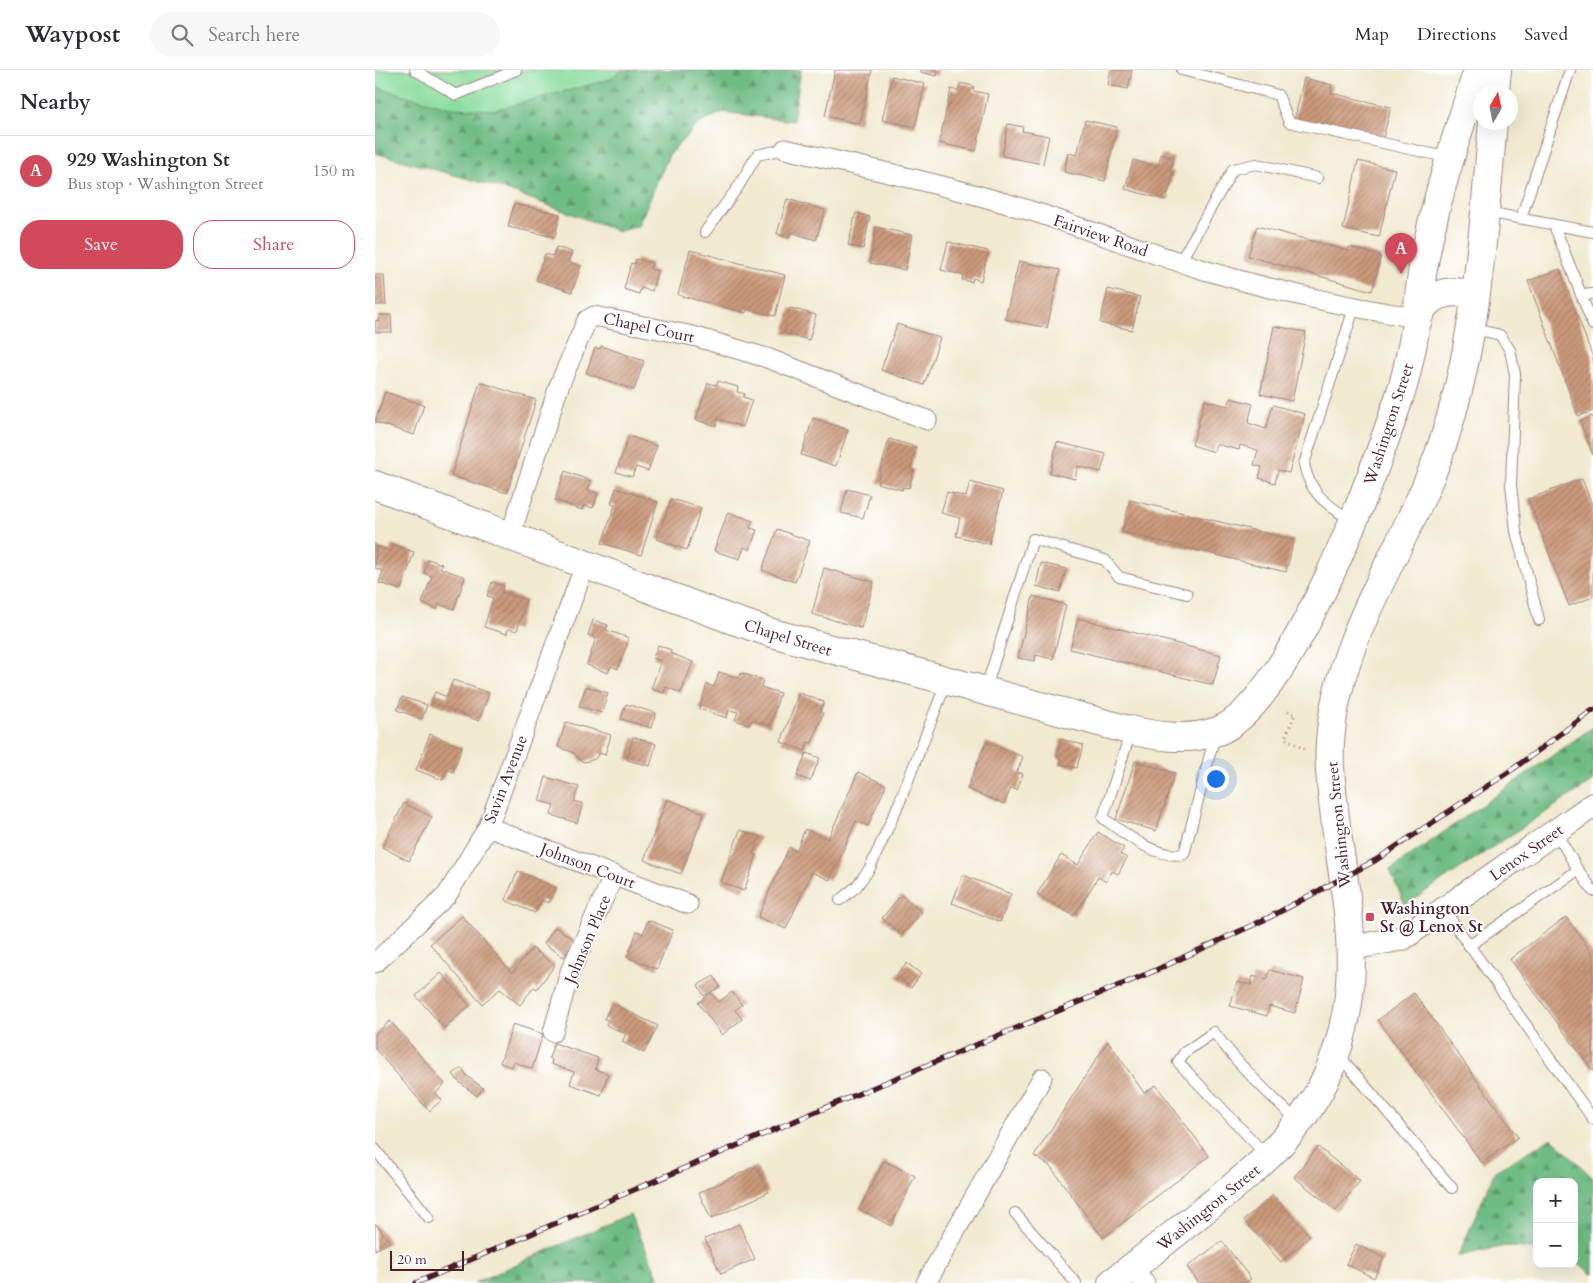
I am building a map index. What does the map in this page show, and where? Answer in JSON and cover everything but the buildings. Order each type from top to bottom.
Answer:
[{"type":"main road","points":[[1417,318],[1424,262],[1451,159],[1479,70]]},
{"type":"main road","points":[[1496,85],[1497,70]]},
{"type":"main road","name":"Washington Street","points":[[1129,1278],[1268,1158],[1300,1123],[1327,1077],[1347,1021],[1352,948],[1332,798],[1329,746],[1332,718],[1345,662],[1355,633],[1423,496],[1461,386],[1485,212],[1492,130]]},
{"type":"main road","name":"Washington Street","points":[[1216,731],[1235,722],[1268,687],[1307,619],[1372,476],[1401,392],[1417,318],[1424,306],[1433,298],[1445,292],[1474,294]]},
{"type":"main road","name":"Chapel Street","points":[[375,485],[747,625],[947,682],[1131,730],[1175,737],[1198,736],[1216,731]]},
{"type":"street","name":"Fairview Road","points":[[785,148],[976,195],[1028,210],[1180,262],[1248,282],[1354,308],[1417,318]]},
{"type":"street","name":"Chapel Court","points":[[510,536],[559,386],[587,320],[594,316],[693,336],[758,355],[927,420]]},
{"type":"street","name":"Savin Avenue","points":[[375,963],[447,895],[488,827],[585,565]]},
{"type":"street","name":"Lenox Street","points":[[1352,948],[1403,938],[1593,805]]},
{"type":"street","name":"Johnson Court","points":[[488,827],[688,904]]},
{"type":"street","name":"Johnson Place","points":[[553,1032],[570,972],[614,875]]},
{"type":"street","points":[[926,1283],[1042,1078]]},
{"type":"lane","points":[[415,70],[456,95],[516,70]]},
{"type":"lane","points":[[1182,70],[1278,95],[1289,122],[1451,159]]},
{"type":"lane","points":[[1521,218],[1570,70]]},
{"type":"lane","points":[[705,232],[738,187],[757,155],[785,148]]},
{"type":"lane","points":[[1180,262],[1233,170],[1257,164],[1318,178]]},
{"type":"lane","points":[[1485,212],[1593,232]]},
{"type":"lane","points":[[1554,225],[1593,325]]},
{"type":"lane","points":[[1581,295],[1593,294]]},
{"type":"lane","points":[[1353,521],[1326,503],[1307,481],[1304,464],[1354,308]]},
{"type":"lane","points":[[1470,328],[1501,335],[1510,350],[1515,374],[1511,485],[1515,522],[1529,590],[1539,620]]},
{"type":"lane","points":[[985,692],[1033,539],[1105,560],[1119,577],[1187,594]]},
{"type":"lane","points":[[840,900],[856,887],[876,855],[947,682]]},
{"type":"lane","points":[[1131,730],[1103,818],[1136,841],[1173,856],[1184,854],[1216,731]]},
{"type":"lane","points":[[1555,831],[1593,891]]},
{"type":"lane","points":[[1469,946],[1578,870]]},
{"type":"lane","points":[[1443,910],[1593,1119]]},
{"type":"lane","points":[[1268,1158],[1178,1062],[1185,1052],[1214,1032],[1230,1053],[1266,1092],[1300,1123]]},
{"type":"lane","points":[[1336,1051],[1452,1188]]},
{"type":"lane","points":[[375,1149],[429,1218]]},
{"type":"lane","points":[[1015,1213],[1076,1283]]},
{"type":"path","points":[[1288,711],[1295,714],[1285,738],[1309,752]]},
{"type":"green space","points":[[375,70],[729,70],[375,137]]},
{"type":"green space","points":[[622,70],[801,70],[793,121],[723,112],[698,124],[669,155],[638,226],[618,231],[501,188],[375,153],[375,87],[451,108],[495,110],[611,79]]},
{"type":"green space","points":[[1593,727],[1593,781],[1405,905],[1390,870]]},
{"type":"green space","points":[[1552,1138],[1593,1178],[1593,1275],[1578,1262],[1578,1178],[1533,1178],[1533,1249],[1506,1246],[1458,1256],[1495,1171]]},
{"type":"green space","points":[[630,1214],[661,1283],[474,1283]]},
{"type":"railway","points":[[416,1283],[846,1099],[1154,971],[1268,918],[1376,860],[1513,769],[1593,710]]},
{"type":"place","name":"929 Washington St","points":[[1401,274]]},
{"type":"place","name":"Washington St @ Lenox St","points":[[1370,917]]}]
